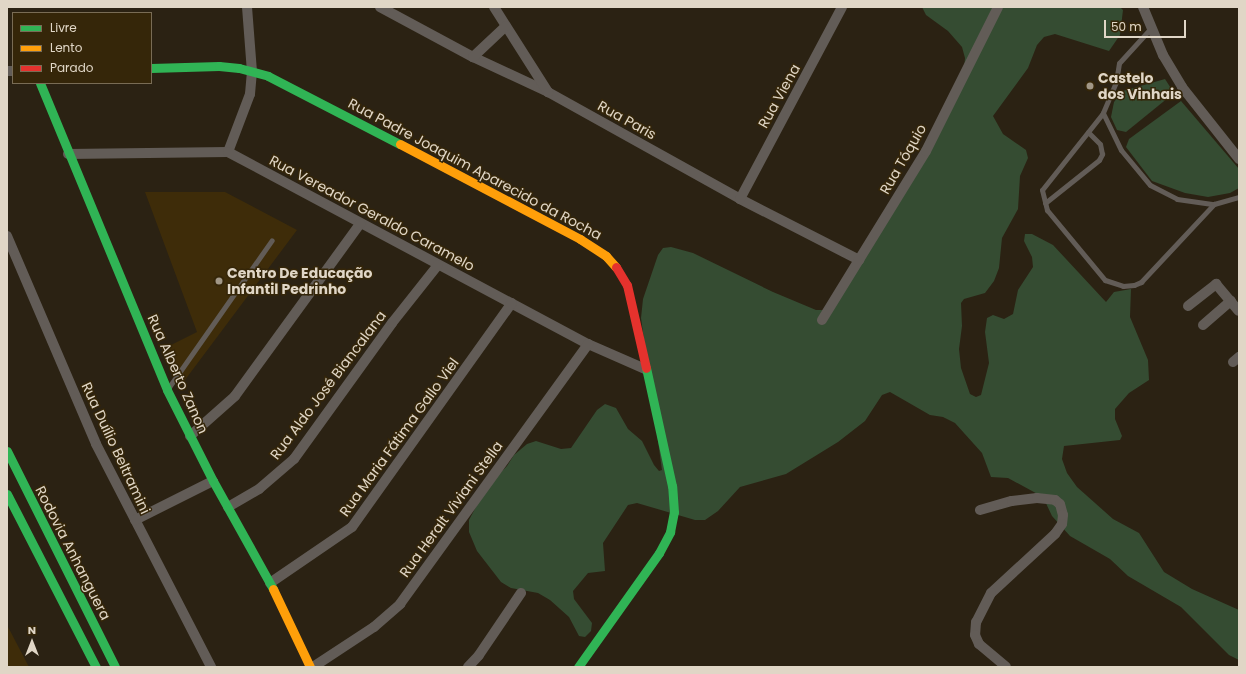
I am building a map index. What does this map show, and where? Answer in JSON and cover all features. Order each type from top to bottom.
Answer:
[{"type":"main road","name":"Rua Padre Joaquim Aparecido da Rocha","points":[[152,68],[219,66],[252,72],[295,88],[580,240],[606,256],[626,285],[672,486],[674,512],[671,526],[659,553],[578,667]]},
{"type":"main road","name":"Rua Alberto Zanon","points":[[40,84],[68,154],[167,390],[213,482],[270,583],[312,667]]},
{"type":"main road","name":"Rodovia Anhanguera","points":[[7,451],[115,667]]},
{"type":"main road","points":[[7,494],[96,667]]},
{"type":"street","points":[[228,152],[250,94],[252,72],[247,7]]},
{"type":"street","name":"Rua Paris","points":[[380,7],[473,57],[548,92],[740,199],[859,260]]},
{"type":"street","points":[[494,7],[548,92]]},
{"type":"street","name":"Rua Viena","points":[[740,199],[842,7]]},
{"type":"street","name":"Rua Tóquio","points":[[822,320],[926,151],[998,7]]},
{"type":"street","points":[[1143,7],[1162,55],[1182,87],[1239,159]]},
{"type":"street","points":[[473,57],[506,26]]},
{"type":"street","name":"Rua Vereador Geraldo Caramelo","points":[[68,154],[228,152],[360,224],[588,344],[645,369]]},
{"type":"street","points":[[190,436],[235,396],[360,224]]},
{"type":"street","name":"Rua Duílio Beltramini","points":[[7,236],[93,437],[211,667]]},
{"type":"street","name":"Rua Aldo José Biancalana","points":[[228,507],[259,490],[294,459],[392,323],[438,265]]},
{"type":"street","points":[[1188,306],[1216,284],[1239,311]]},
{"type":"street","points":[[1203,325],[1231,302]]},
{"type":"street","name":"Rua Maria Fátima Gallo Viel","points":[[270,583],[352,527],[512,303]]},
{"type":"street","name":"Rua Heralt Viviani Stella","points":[[312,667],[374,627],[400,604],[588,344]]},
{"type":"street","points":[[135,520],[213,482]]},
{"type":"street","points":[[980,510],[1012,501],[1037,498],[1054,500],[1060,504],[1063,515],[1062,524],[1055,534],[991,592],[976,622],[975,635],[979,644],[1006,667]]},
{"type":"street","points":[[468,667],[479,655],[521,593]]},
{"type":"lane","points":[[1151,28],[1119,63],[1116,82],[1103,113],[1044,185],[1042,190],[1047,210],[1105,280],[1123,286],[1141,282],[1214,204]]},
{"type":"lane","points":[[1103,113],[1121,150],[1150,185],[1177,199],[1214,204],[1239,197]]},
{"type":"lane","points":[[1045,203],[1099,160],[1102,154],[1100,144],[1088,132]]},
{"type":"lane","points":[[167,390],[272,240]]},
{"type":"shaded area","name":"Centro De Educação Infantil Pedrinho","points":[[145,192],[225,192],[297,230],[182,384],[163,349],[197,332]]},
{"type":"shaded area","points":[[7,625],[29,667],[7,667]]},
{"type":"green space","points":[[922,7],[1120,7],[1123,10],[1120,35],[1109,51],[1055,34],[1044,37],[1037,45],[1028,68],[993,116],[1003,134],[1026,150],[1028,158],[1020,176],[1018,209],[1002,238],[999,268],[994,281],[985,293],[964,299],[961,303],[962,326],[959,349],[961,368],[970,394],[976,397],[981,395],[989,363],[985,332],[987,318],[993,315],[1004,319],[1013,314],[1018,290],[1033,267],[1032,257],[1024,241],[1025,234],[1032,234],[1053,245],[1106,302],[1114,292],[1131,289],[1130,317],[1148,360],[1149,380],[1129,393],[1115,409],[1115,419],[1122,436],[1120,440],[1064,446],[1062,459],[1067,473],[1077,487],[1113,519],[1139,533],[1164,572],[1192,589],[1239,610],[1239,660],[1229,655],[1181,607],[1128,576],[1110,559],[1070,536],[1052,516],[1043,497],[1008,478],[991,477],[982,453],[955,423],[943,417],[930,415],[890,392],[882,395],[865,421],[838,442],[786,474],[740,487],[718,511],[705,520],[695,520],[637,503],[628,505],[603,543],[605,571],[588,573],[573,591],[574,599],[592,623],[591,631],[585,637],[579,636],[569,617],[550,600],[538,593],[511,588],[501,582],[477,551],[469,532],[469,520],[486,488],[507,466],[514,455],[527,444],[536,441],[561,449],[571,448],[597,410],[605,404],[616,408],[628,429],[642,441],[654,465],[659,471],[662,470],[641,318],[643,299],[658,255],[663,248],[671,247],[693,253],[773,292],[816,310],[824,310],[937,131],[964,70],[965,58],[962,47],[948,31],[926,15]]},
{"type":"green space","points":[[1165,79],[1174,93],[1126,132],[1117,130],[1111,117],[1114,102],[1123,91]]},
{"type":"green space","points":[[1181,101],[1239,169],[1239,188],[1230,193],[1208,197],[1185,193],[1152,181],[1126,147],[1129,139]]},
{"type":"traffic: fast","points":[[152,68],[219,66],[239,68],[268,76],[400,144]]},
{"type":"traffic: fast","points":[[40,84],[167,390],[213,481],[273,589]]},
{"type":"traffic: fast","points":[[578,667],[659,553],[670,532],[674,512],[672,486],[646,368]]},
{"type":"traffic: fast","points":[[7,451],[115,667]]},
{"type":"traffic: fast","points":[[7,494],[96,667]]},
{"type":"traffic: slow","points":[[400,144],[580,239],[606,256],[616,267]]},
{"type":"traffic: slow","points":[[273,589],[310,667]]},
{"type":"traffic: jam","points":[[616,267],[627,285],[646,368]]},
{"type":"place","name":"Castelo dos Vinhais","points":[[1090,86]]},
{"type":"place","name":"Centro De Educação Infantil Pedrinho","points":[[219,281]]}]
